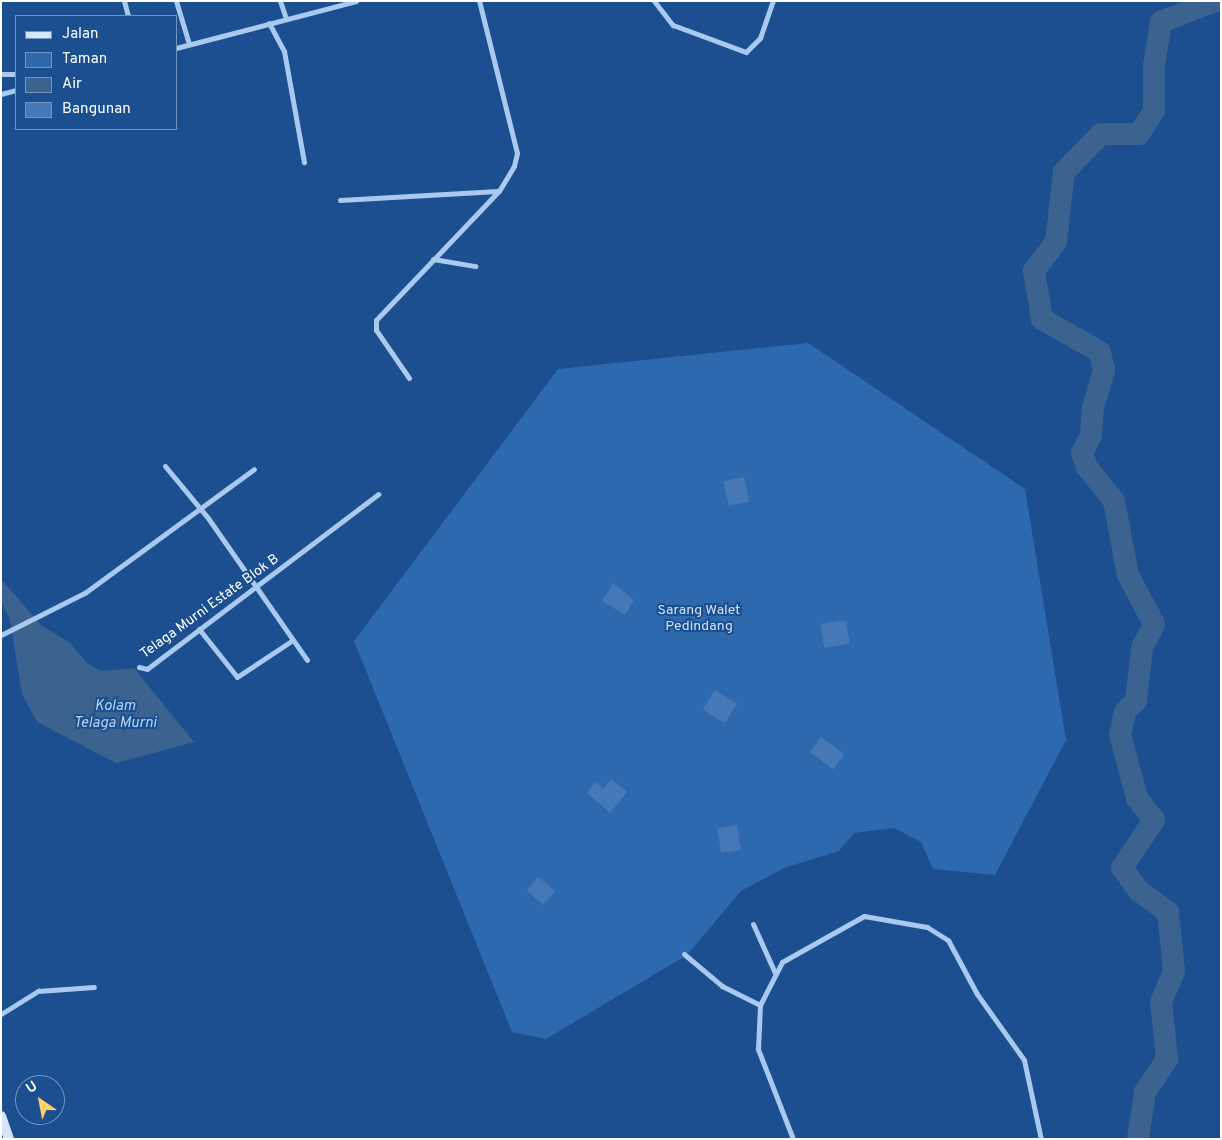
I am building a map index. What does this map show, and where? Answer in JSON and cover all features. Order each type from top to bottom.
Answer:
[{"type":"main road","points":[[2,1121],[9,1139]]},
{"type":"street","points":[[124,1],[128,15]]},
{"type":"street","points":[[176,1],[189,44]]},
{"type":"street","points":[[280,1],[286,18]]},
{"type":"street","points":[[178,47],[356,1]]},
{"type":"street","points":[[409,378],[375,326],[433,259],[509,179],[517,153],[479,1]]},
{"type":"street","points":[[654,1],[673,25],[746,52],[760,38],[773,1]]},
{"type":"street","points":[[269,23],[284,51],[304,162]]},
{"type":"street","points":[[1,74],[15,74]]},
{"type":"street","points":[[1,94],[15,90]]},
{"type":"street","points":[[340,200],[499,191]]},
{"type":"street","points":[[433,259],[475,266]]},
{"type":"street","points":[[165,466],[200,508],[307,660]]},
{"type":"street","points":[[4,633],[47,612],[124,563],[254,469]]},
{"type":"street","name":"Telaga Murni Estate Blok B","points":[[139,667],[146,669],[199,628],[295,560],[378,494]]},
{"type":"street","points":[[199,628],[237,677],[293,640]]},
{"type":"street","points":[[793,1139],[758,1049],[760,1005],[775,973],[802,948],[864,916],[939,933],[948,940],[977,994],[1024,1060],[1041,1139]]},
{"type":"street","points":[[753,924],[775,973]]},
{"type":"street","points":[[684,954],[722,986],[760,1005]]},
{"type":"street","points":[[1,1014],[38,990],[94,987]]},
{"type":"green space","name":"Sarang Walet Pedindang","points":[[808,343],[1025,489],[1066,740],[995,875],[933,869],[921,842],[894,828],[854,833],[839,851],[784,868],[741,891],[687,955],[546,1039],[512,1032],[354,641],[558,369]]},
{"type":"water","name":"Kolam Telaga Murni","points":[[1,579],[42,626],[69,642],[88,664],[101,671],[134,668],[194,742],[116,763],[37,722],[22,694],[10,620],[1,601]]},
{"type":"building","points":[[744,477],[749,501],[729,506],[723,481]]},
{"type":"building","points":[[613,583],[634,600],[625,615],[602,601]]},
{"type":"building","points":[[846,620],[850,644],[824,648],[820,624]]},
{"type":"building","points":[[715,690],[737,704],[725,723],[703,710]]},
{"type":"building","points":[[821,737],[844,754],[833,769],[810,752]]},
{"type":"building","points":[[611,779],[627,792],[610,813],[587,793],[595,782],[603,789]]},
{"type":"building","points":[[737,825],[741,850],[721,853],[717,828]]},
{"type":"building","points":[[538,877],[555,891],[544,905],[527,891]]},
{"type":"waterway","points":[[1138,1139],[1145,1092],[1167,1059],[1161,1002],[1174,971],[1168,912],[1139,891],[1122,868],[1154,820],[1137,798],[1120,734],[1125,712],[1136,700],[1142,648],[1154,624],[1128,575],[1114,501],[1087,467],[1082,453],[1091,435],[1093,407],[1104,370],[1100,352],[1042,319],[1034,271],[1056,242],[1064,172],[1101,134],[1139,134],[1154,111],[1154,66],[1161,22],[1215,1]]}]
